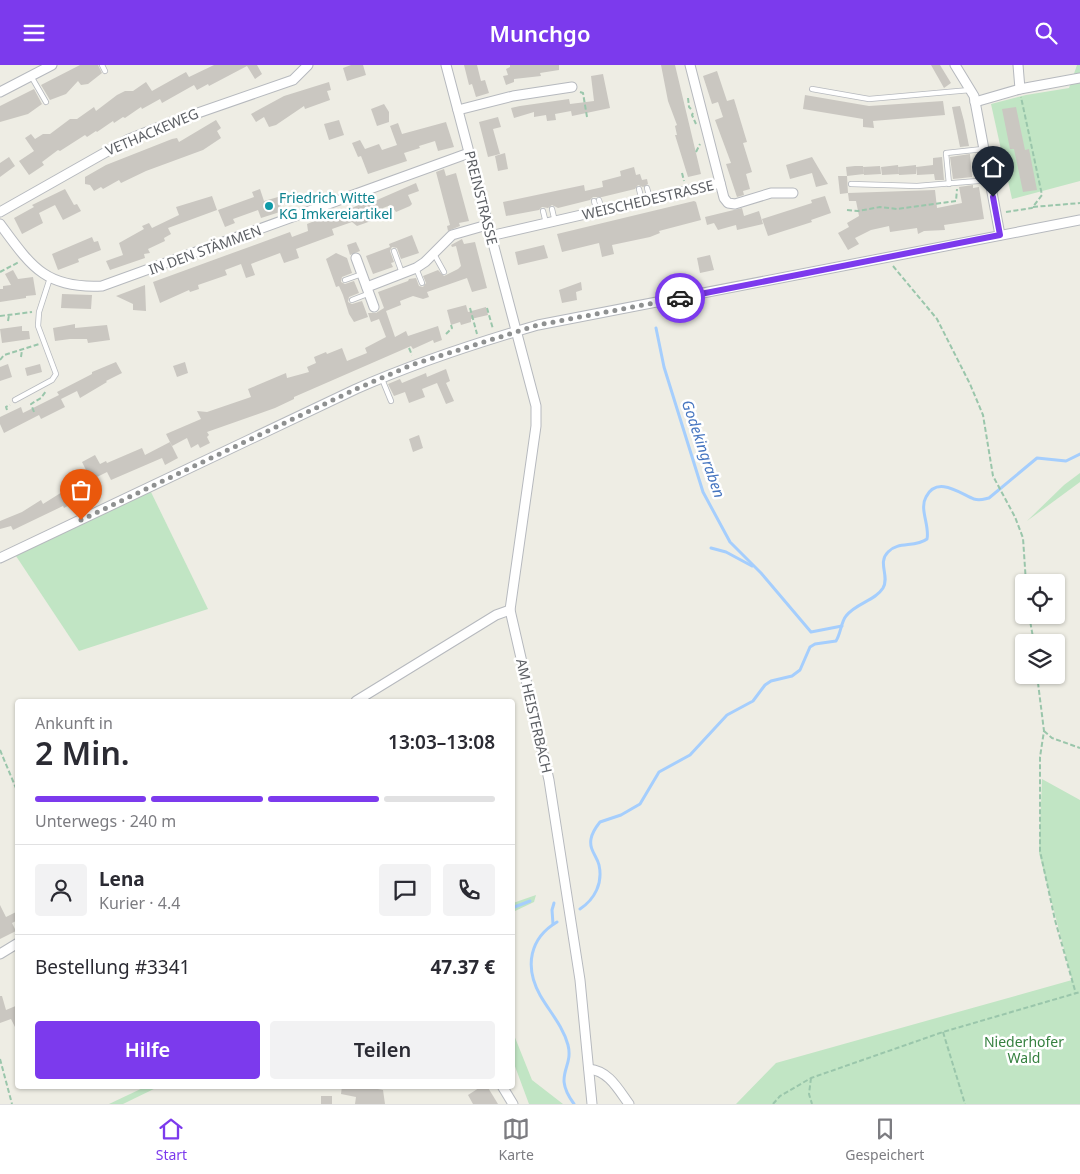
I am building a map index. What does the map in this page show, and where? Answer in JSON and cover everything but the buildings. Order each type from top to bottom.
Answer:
[{"type":"street","points":[[0,92],[52,65]]},
{"type":"street","name":"VETHACKEWEG","points":[[0,212],[128,139],[293,81],[308,65]]},
{"type":"street","name":"PREINSTRASSE","points":[[446,65],[516,331]]},
{"type":"street","points":[[690,65],[720,183]]},
{"type":"street","points":[[955,65],[975,102],[1000,235]]},
{"type":"street","points":[[1018,65],[1020,89]]},
{"type":"street","points":[[975,102],[1020,89],[1080,78]]},
{"type":"street","points":[[458,110],[513,96],[572,87]]},
{"type":"street","name":"IN DEN STÄMMEN","points":[[0,224],[37,271],[50,278],[85,287],[102,286],[469,153]]},
{"type":"street","name":"WEISCHEDESTRASSE","points":[[490,236],[720,183],[724,198],[728,203],[735,204],[771,193],[793,193]]},
{"type":"street","points":[[0,559],[382,377],[451,351],[516,331],[1080,219]]},
{"type":"street","points":[[368,290],[416,268],[425,262],[452,235],[487,225]]},
{"type":"street","points":[[356,259],[374,307]]},
{"type":"street","name":"AM HEISTERBACH","points":[[516,331],[536,406],[536,426],[510,610],[549,780],[580,980],[592,1104]]},
{"type":"street","points":[[359,699],[496,615],[510,610]]},
{"type":"street","points":[[0,954],[15,945]]},
{"type":"street","points":[[589,1069],[600,1070],[606,1074],[629,1104]]},
{"type":"street","points":[[504,1089],[513,1104]]},
{"type":"lane","points":[[102,65],[105,71]]},
{"type":"lane","points":[[31,75],[46,102]]},
{"type":"lane","points":[[812,89],[869,99],[970,90]]},
{"type":"lane","points":[[949,185],[946,153],[984,149]]},
{"type":"lane","points":[[851,184],[949,185],[990,179]]},
{"type":"lane","points":[[646,200],[647,187]]},
{"type":"lane","points":[[639,189],[646,200]]},
{"type":"lane","points":[[596,200],[599,211]]},
{"type":"lane","points":[[550,222],[552,209]]},
{"type":"lane","points":[[543,211],[550,222]]},
{"type":"lane","points":[[394,251],[402,273]]},
{"type":"lane","points":[[432,253],[440,261],[444,272]]},
{"type":"lane","points":[[416,268],[422,283]]},
{"type":"lane","points":[[345,280],[362,274]]},
{"type":"lane","points":[[15,400],[52,380],[56,374],[38,326],[39,311],[50,278]]},
{"type":"lane","points":[[352,300],[368,290]]},
{"type":"lane","points":[[382,377],[391,401]]},
{"type":"path","points":[[572,87],[583,93],[587,117]]},
{"type":"path","points":[[1020,89],[1022,117],[1042,195],[1032,208]]},
{"type":"path","points":[[847,210],[858,211],[880,207],[897,209],[956,201],[957,184]]},
{"type":"path","points":[[996,213],[1080,203]]},
{"type":"path","points":[[884,257],[937,319],[956,354],[983,415],[993,476],[1015,517],[1023,538],[1025,574]]},
{"type":"path","points":[[0,272],[25,258]]},
{"type":"path","points":[[470,308],[477,334]]},
{"type":"path","points":[[487,308],[493,329]]},
{"type":"path","points":[[0,316],[39,311]]},
{"type":"path","points":[[8,321],[10,315]]},
{"type":"path","points":[[446,334],[452,328],[451,325]]},
{"type":"path","points":[[0,360],[4,355],[43,343]]},
{"type":"path","points":[[409,348],[412,355]]},
{"type":"path","points":[[21,357],[22,350]]},
{"type":"path","points":[[34,412],[31,404],[45,394],[45,384]]},
{"type":"path","points":[[1038,684],[1044,731],[1040,757],[1040,851],[1058,929],[1076,994]]},
{"type":"path","points":[[1044,731],[1052,738],[1080,747]]},
{"type":"path","points":[[0,751],[15,786]]},
{"type":"path","points":[[773,1104],[780,1096],[811,1078],[943,1032],[1080,992]]},
{"type":"path","points":[[943,1032],[965,1104]]},
{"type":"path","points":[[0,1059],[12,1104]]},
{"type":"path","points":[[811,1078],[809,1094],[812,1104]]},
{"type":"green space","points":[[1077,65],[1080,65],[1080,181],[1012,199],[991,104],[1026,95],[1069,88]]},
{"type":"green space","points":[[1080,473],[1080,482],[1027,521],[1064,485]]},
{"type":"green space","points":[[149,488],[208,609],[79,651],[14,553]]},
{"type":"green space","name":"Niederhofer Wald","points":[[1042,779],[1080,800],[1080,1104],[736,1104],[776,1063],[1072,980],[1039,853]]},
{"type":"green space","points":[[536,895],[534,902],[515,911],[515,902]]},
{"type":"green space","points":[[515,1038],[532,1080],[563,1104],[529,1104],[515,1066]]},
{"type":"green space","points":[[141,1089],[154,1089],[123,1104],[109,1104]]},
{"type":"waterway","name":"Godekingraben","points":[[656,328],[664,367],[703,492],[730,542],[761,573],[811,632],[842,626]]},
{"type":"waterway","points":[[580,909],[594,895],[599,884],[599,865],[591,843],[593,832],[600,822],[621,815],[640,804],[659,772],[690,755],[727,715],[753,701],[765,685],[771,681],[792,676],[800,670],[810,647],[815,644],[836,641],[846,616],[875,596],[883,588],[885,583],[883,565],[888,552],[897,547],[922,542],[927,539],[924,502],[931,491],[936,487],[949,488],[976,500],[982,500],[989,498],[1037,458],[1066,461],[1080,454]]},
{"type":"waterway","points":[[711,548],[726,552],[752,566]]},
{"type":"waterway","points":[[515,907],[530,901]]},
{"type":"waterway","points":[[553,924],[552,910],[554,903]]},
{"type":"waterway","points":[[557,922],[541,936],[536,944],[532,954],[532,974],[540,995],[566,1038],[569,1053],[564,1078],[568,1094],[574,1104]]},
{"type":"way so far","points":[[81,520],[356,389],[414,364],[538,325],[680,298]]},
{"type":"place","name":"Friedrich Witte KG Imkereiartikel","points":[[269,206]]},
{"type":"route","points":[[680,298],[1000,235],[993,197]]}]
